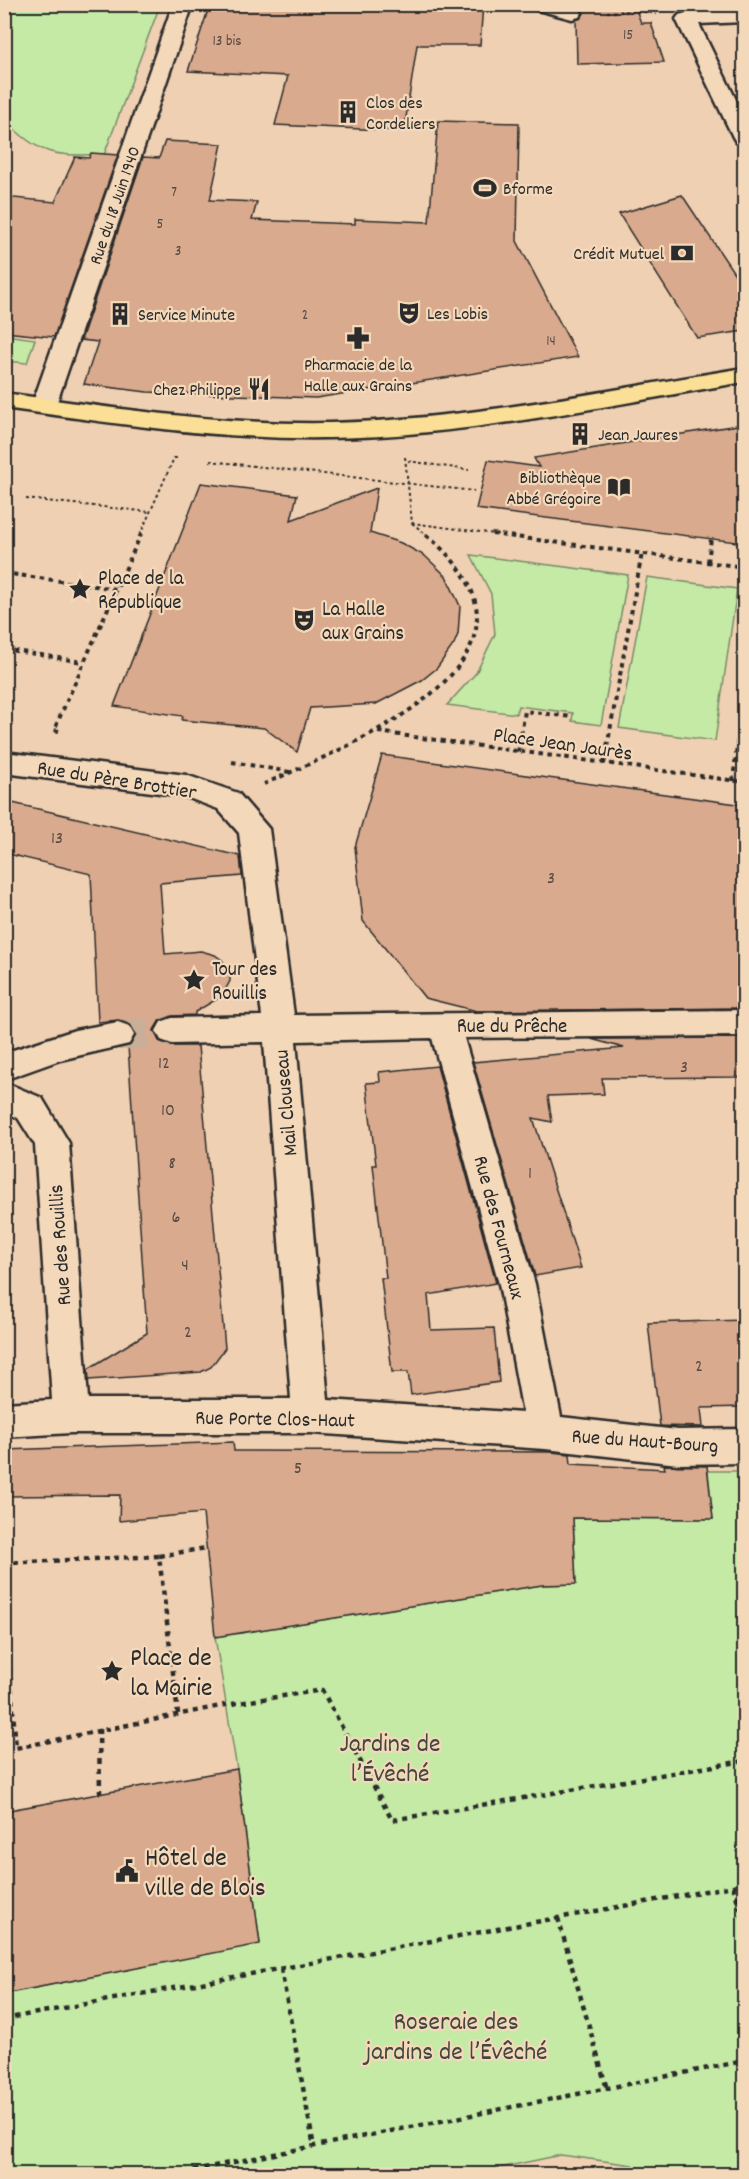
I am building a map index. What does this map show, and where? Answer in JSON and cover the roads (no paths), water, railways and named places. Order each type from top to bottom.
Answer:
[{"type":"main road","points":[[4,400],[242,429],[349,431],[473,420],[744,375]]},
{"type":"street","name":"Rue du 18 Juin 1940","points":[[44,405],[183,4]]},
{"type":"street","points":[[537,4],[572,13]]},
{"type":"street","points":[[744,16],[686,20],[744,137]]},
{"type":"street","name":"Rue du Père Brottier","points":[[4,762],[186,786],[228,801]]},
{"type":"street","name":"Mail Clouseau","points":[[228,801],[254,829],[279,1028],[312,1416]]},
{"type":"street","name":"Rue du Prêche","points":[[172,1030],[744,1023]]},
{"type":"street","name":"Rue des Fourneaux","points":[[444,1025],[517,1284],[545,1432]]},
{"type":"street","points":[[4,1067],[44,1052],[96,1037],[118,1035]]},
{"type":"street","name":"Rue des Rouillis","points":[[4,1095],[30,1108],[52,1143],[71,1416]]},
{"type":"street","name":"Rue Porte Clos-Haut","points":[[4,1420],[71,1416],[312,1416],[545,1432]]},
{"type":"street","name":"Rue du Haut-Bourg","points":[[545,1432],[678,1446],[744,1446]]},
{"type":"tunnel","points":[[118,1035],[172,1031]]},
{"type":"place","name":"Clos des Cordeliers","points":[[348,112]]},
{"type":"place","name":"Bforme","points":[[485,188]]},
{"type":"place","name":"Crédit Mutuel","points":[[682,253]]},
{"type":"place","name":"Les Lobis","points":[[409,313]]},
{"type":"place","name":"Service Minute","points":[[120,314]]},
{"type":"place","name":"Pharmacie de la Halle aux Grains","points":[[358,338]]},
{"type":"place","name":"Chez Philippe","points":[[259,389]]},
{"type":"place","name":"Jean Jaures","points":[[580,434]]},
{"type":"place","name":"Bibliothèque Abbé Grégoire","points":[[619,487]]},
{"type":"place","name":"Place de la République","points":[[80,589]]},
{"type":"place","name":"La Halle aux Grains","points":[[304,620]]},
{"type":"place","name":"Tour des Rouillis","points":[[194,980]]},
{"type":"place","name":"Place de la Mairie","points":[[112,1671]]},
{"type":"place","name":"Hôtel de ville de Blois","points":[[127,1871]]},
{"type":"park label","name":"Jardins de l’Évêché","points":[[390,1756]]},
{"type":"park label","name":"Roseraie des jardins de l’Évêché","points":[[456,2035]]}]
